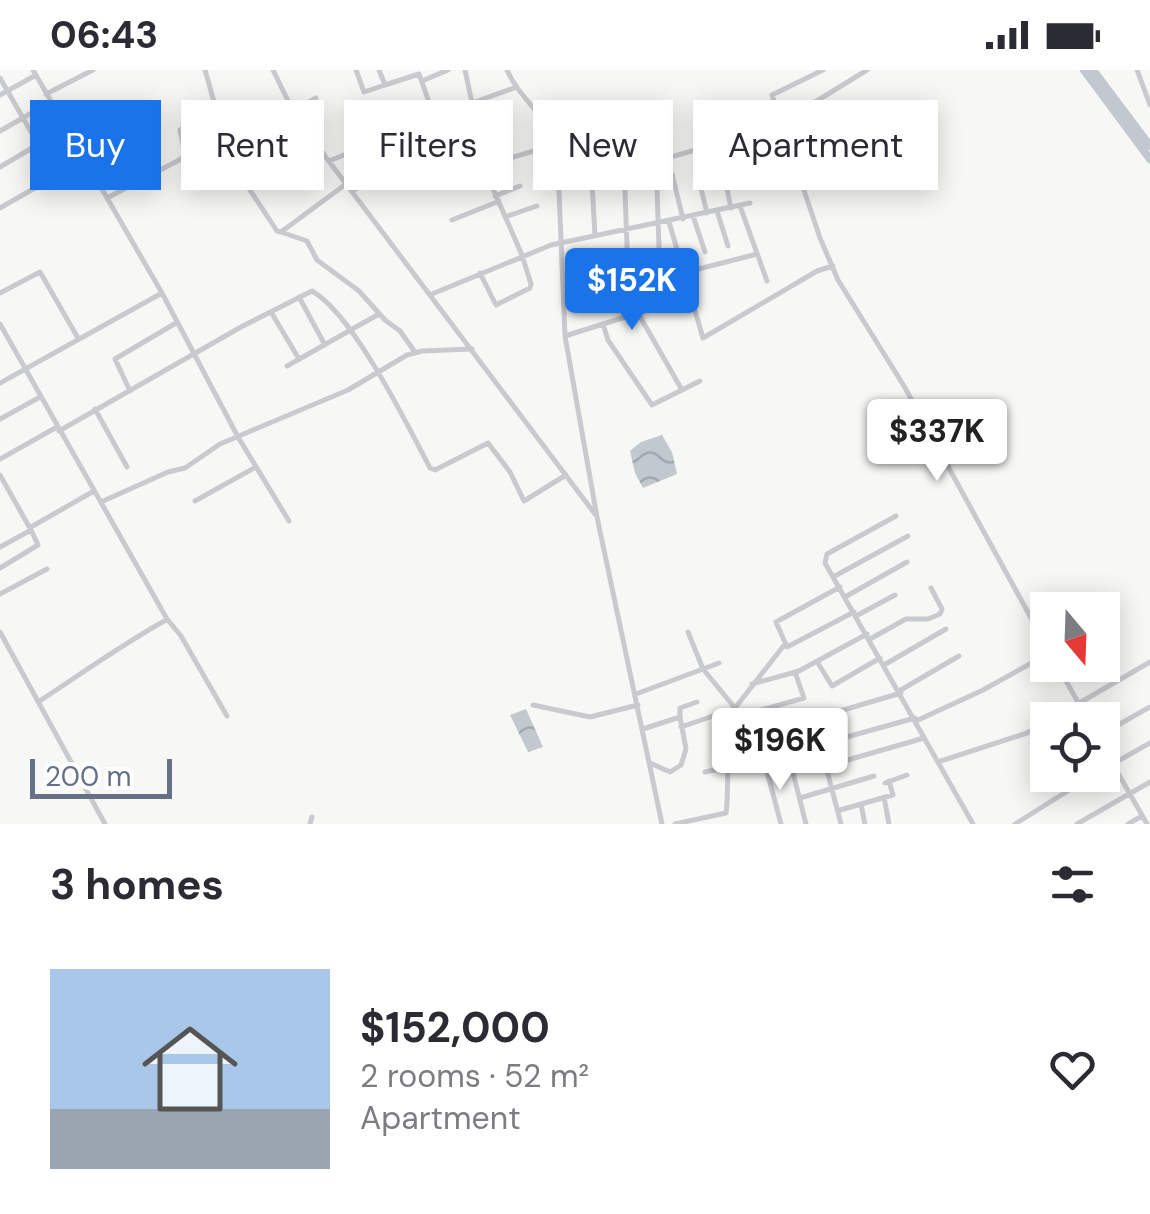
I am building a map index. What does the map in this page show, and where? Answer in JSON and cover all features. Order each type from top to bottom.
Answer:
[{"type":"main road","points":[[1084,70],[1148,148]]},
{"type":"main road","points":[[1094,70],[1148,148],[1150,159]]},
{"type":"street","points":[[46,94],[93,70]]},
{"type":"street","points":[[205,70],[213,100]]},
{"type":"street","points":[[274,70],[289,100]]},
{"type":"street","points":[[356,70],[364,92],[448,70]]},
{"type":"street","points":[[379,70],[385,85]]},
{"type":"street","points":[[464,70],[472,100]]},
{"type":"street","points":[[507,70],[514,88],[533,108]]},
{"type":"street","points":[[774,100],[772,95],[823,70]]},
{"type":"street","points":[[820,100],[867,70]]},
{"type":"street","points":[[1137,70],[1150,105]]},
{"type":"street","points":[[0,95],[34,73],[50,100]]},
{"type":"street","points":[[419,75],[428,100]]},
{"type":"street","points":[[0,78],[30,130]]},
{"type":"street","points":[[478,100],[514,88]]},
{"type":"street","points":[[312,100],[316,98]]},
{"type":"street","points":[[0,131],[30,114]]},
{"type":"street","points":[[0,166],[30,149]]},
{"type":"street","points":[[324,159],[344,152]]},
{"type":"street","points":[[480,273],[496,305],[530,288],[522,255],[482,166],[533,153]]},
{"type":"street","points":[[324,154],[344,181]]},
{"type":"street","points":[[107,198],[181,159]]},
{"type":"street","points":[[673,178],[683,218]]},
{"type":"street","points":[[281,232],[344,185]]},
{"type":"street","points":[[452,220],[520,186]]},
{"type":"street","points":[[0,208],[32,190]]},
{"type":"street","points":[[102,190],[238,438],[289,521]]},
{"type":"street","points":[[250,190],[277,231],[307,241],[317,260],[359,291],[400,331],[415,352]]},
{"type":"street","points":[[354,190],[352,192],[597,517]]},
{"type":"street","points":[[558,190],[566,336],[597,517],[662,824]]},
{"type":"street","points":[[592,190],[595,236]]},
{"type":"street","points":[[624,190],[628,272]]},
{"type":"street","points":[[655,190],[662,305]]},
{"type":"street","points":[[701,190],[706,213]]},
{"type":"street","points":[[727,190],[731,208]]},
{"type":"street","points":[[804,190],[838,280],[904,386],[1030,618]]},
{"type":"street","points":[[431,295],[522,255],[560,243],[750,203]]},
{"type":"street","points":[[504,218],[538,206]]},
{"type":"street","points":[[740,206],[767,281]]},
{"type":"street","points":[[717,211],[728,246]]},
{"type":"street","points":[[693,216],[705,252]]},
{"type":"street","points":[[669,222],[702,338],[816,271],[834,266]]},
{"type":"street","points":[[682,273],[757,254]]},
{"type":"street","points":[[0,293],[40,272],[79,339]]},
{"type":"street","points":[[0,459],[309,292],[316,293],[351,332],[430,468],[449,464],[488,442],[510,472],[524,501],[566,476]]},
{"type":"street","points":[[0,382],[162,294]]},
{"type":"street","points":[[566,336],[689,296]]},
{"type":"street","points":[[300,297],[326,345]]},
{"type":"street","points":[[272,312],[300,359]]},
{"type":"street","points":[[638,312],[682,390]]},
{"type":"street","points":[[287,366],[379,314]]},
{"type":"street","points":[[130,391],[115,359],[177,323]]},
{"type":"street","points":[[0,324],[166,619],[181,636],[227,716]]},
{"type":"street","points":[[603,324],[608,340],[652,405],[700,382]]},
{"type":"street","points":[[101,502],[185,468],[216,446],[313,406],[415,352],[472,349]]},
{"type":"street","points":[[0,419],[40,397]]},
{"type":"street","points":[[94,409],[127,467]]},
{"type":"street","points":[[195,500],[256,466]]},
{"type":"street","points":[[0,475],[38,545],[0,568]]},
{"type":"street","points":[[0,548],[94,491]]},
{"type":"street","points":[[896,516],[826,554],[825,563],[973,824]]},
{"type":"street","points":[[834,577],[908,536]]},
{"type":"street","points":[[845,596],[907,562]]},
{"type":"street","points":[[0,594],[46,569]]},
{"type":"street","points":[[840,587],[776,622],[788,648],[895,595]]},
{"type":"street","points":[[752,684],[795,672],[906,619],[928,619],[940,614],[942,609],[930,588]]},
{"type":"street","points":[[38,702],[115,648],[166,619]]},
{"type":"street","points":[[818,662],[834,689],[946,629]]},
{"type":"street","points":[[0,632],[106,824]]},
{"type":"street","points":[[688,632],[703,669],[736,708]]},
{"type":"street","points":[[675,824],[726,813],[729,718],[785,644]]},
{"type":"street","points":[[789,726],[900,692],[960,656]]},
{"type":"street","points":[[705,772],[915,720],[983,690],[1030,662]]},
{"type":"street","points":[[636,694],[719,663]]},
{"type":"street","points":[[1082,702],[1150,663]]},
{"type":"street","points":[[681,727],[713,716],[729,718],[804,698],[795,672]]},
{"type":"street","points":[[650,763],[670,772],[678,770],[686,748],[680,708],[697,702]]},
{"type":"street","points":[[534,705],[590,717],[638,706]]},
{"type":"street","points":[[1120,724],[1150,707]]},
{"type":"street","points":[[643,729],[680,717]]},
{"type":"street","points":[[814,719],[841,824]]},
{"type":"street","points":[[938,762],[1030,730]]},
{"type":"street","points":[[730,748],[788,734]]},
{"type":"street","points":[[827,766],[924,738]]},
{"type":"street","points":[[1120,760],[1150,743]]},
{"type":"street","points":[[788,753],[806,824]]},
{"type":"street","points":[[764,760],[781,824]]},
{"type":"street","points":[[800,798],[874,776]]},
{"type":"street","points":[[840,810],[893,795],[887,782],[906,776]]},
{"type":"street","points":[[1120,776],[1147,824]]},
{"type":"street","points":[[1076,824],[1150,782]]},
{"type":"street","points":[[1014,824],[1065,792]]},
{"type":"street","points":[[884,798],[890,824]]},
{"type":"street","points":[[861,804],[865,824]]},
{"type":"street","points":[[1033,812],[1040,824]]},
{"type":"street","points":[[1128,824],[1142,816]]},
{"type":"water","points":[[662,435],[672,452],[677,474],[643,488],[630,451],[641,442]]},
{"type":"water","points":[[526,709],[543,747],[528,752],[510,715]]}]
